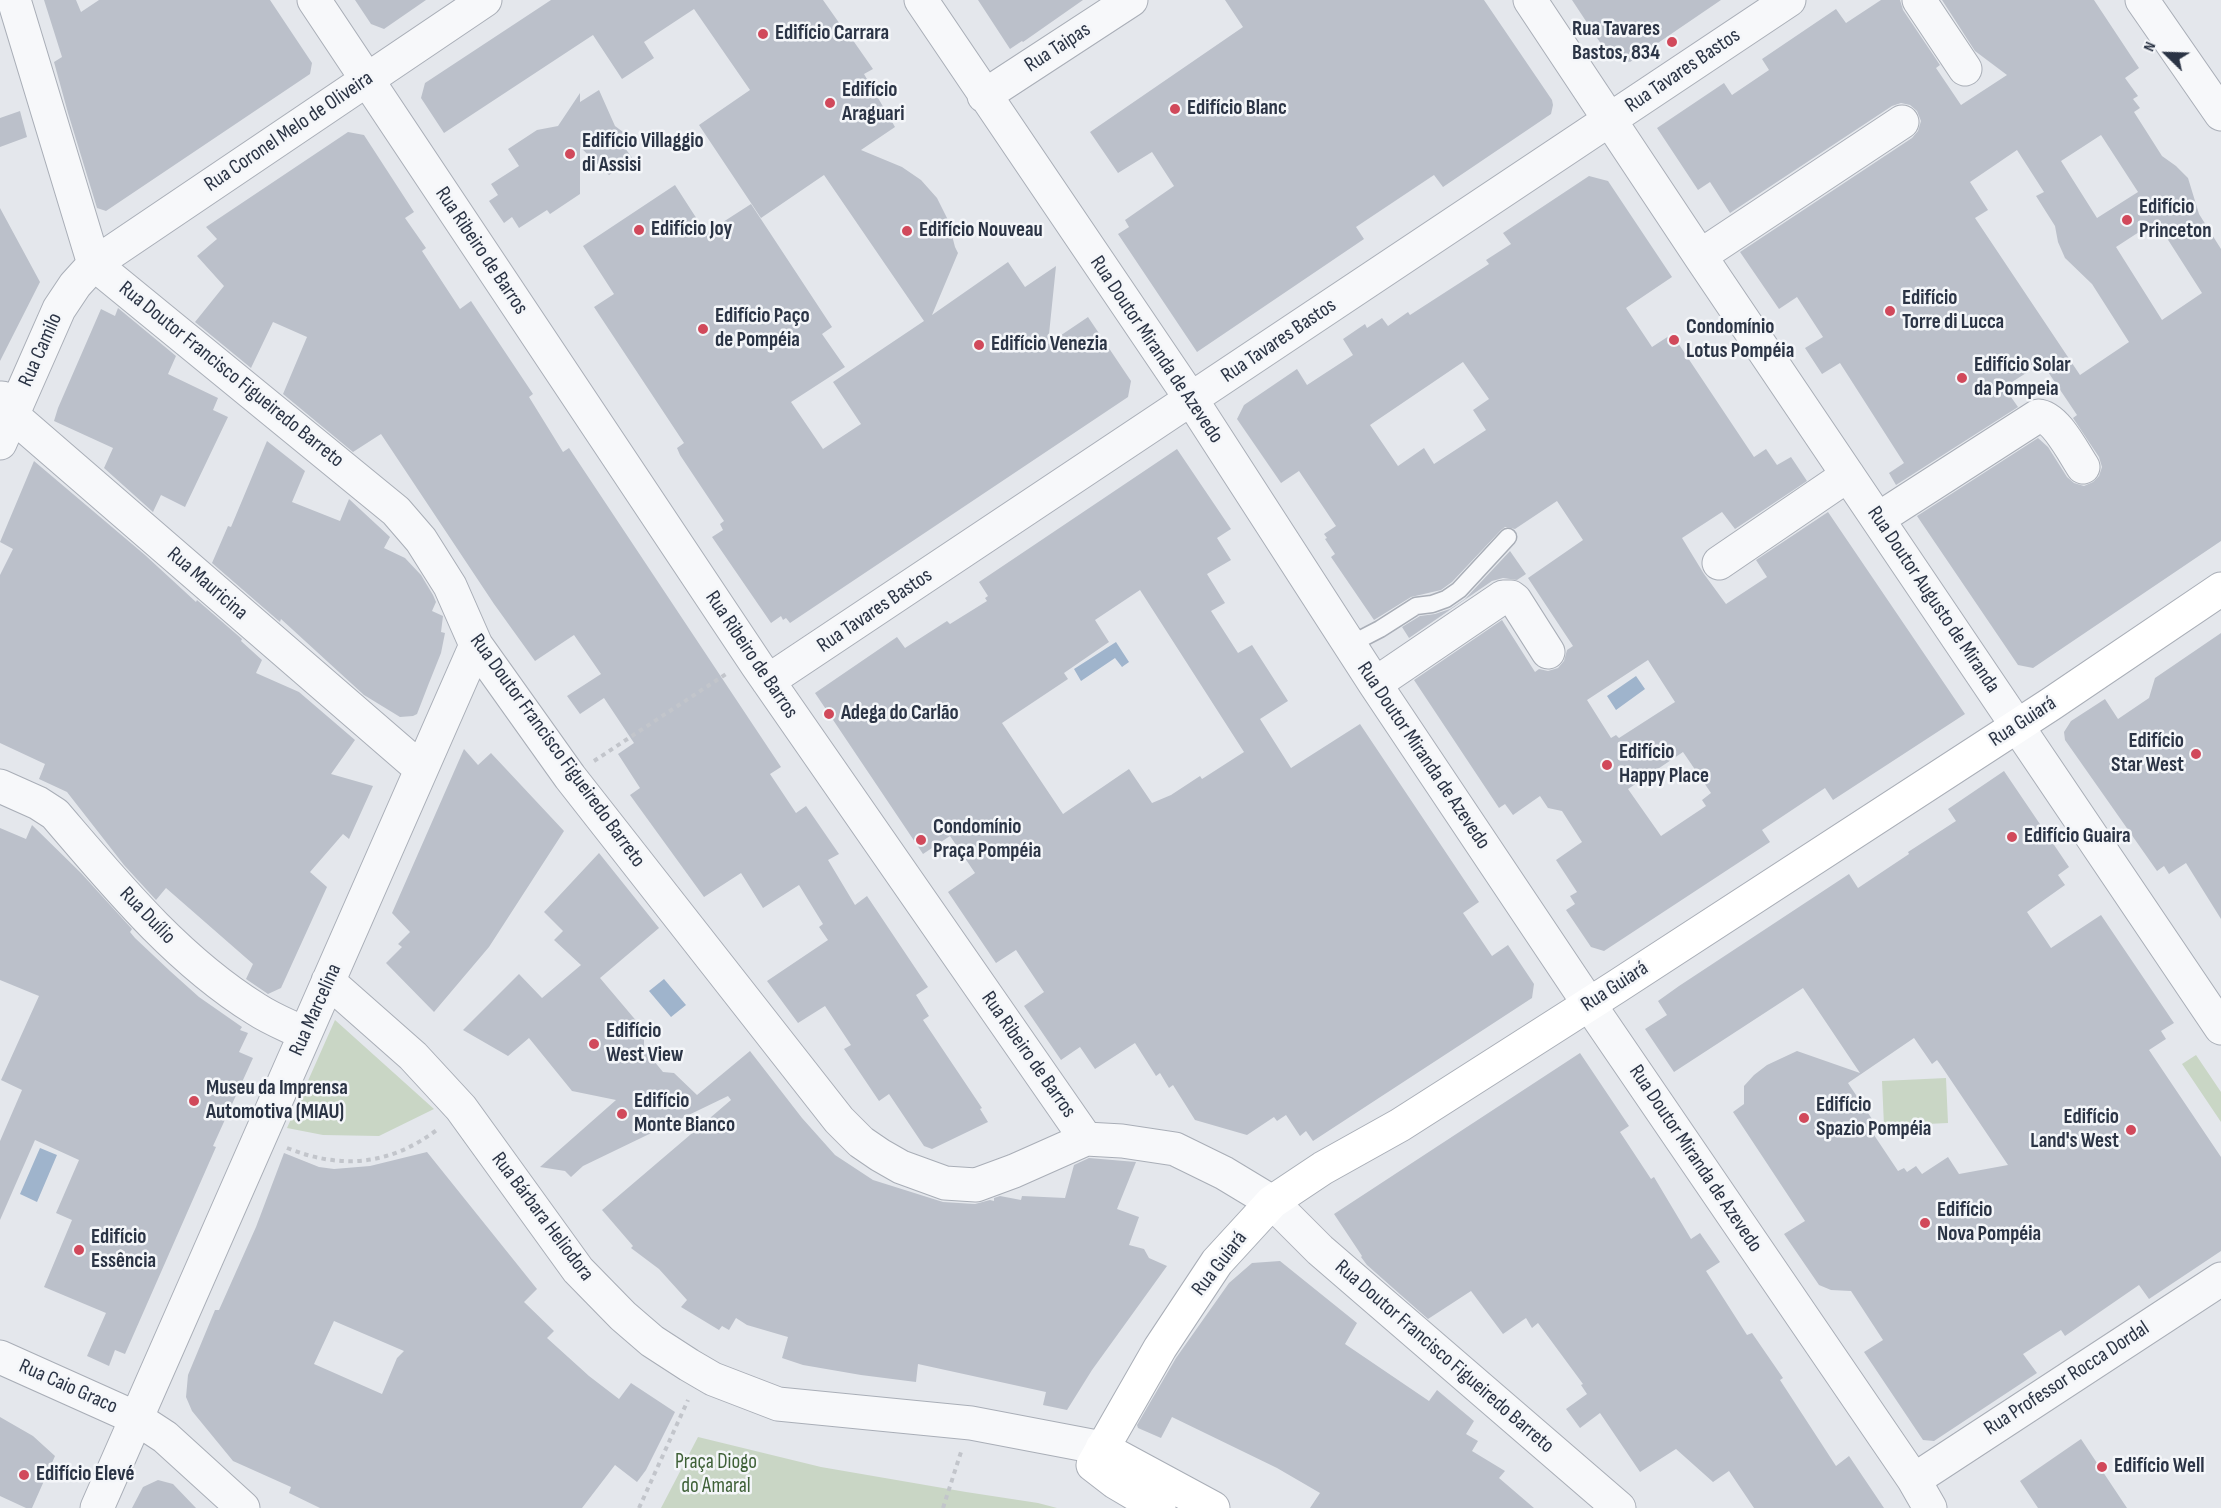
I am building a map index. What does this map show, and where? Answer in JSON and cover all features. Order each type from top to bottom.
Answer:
[{"type":"street","points":[[14,0],[94,264]]},
{"type":"street","name":"Rua Ribeiro de Barros","points":[[314,0],[768,681],[1086,1139],[1122,1141],[1175,1149],[1224,1173],[1272,1202]]},
{"type":"street","name":"Rua Coronel Melo de Oliveira","points":[[94,264],[485,0]]},
{"type":"street","name":"Rua Doutor Miranda de Azevedo","points":[[921,0],[1191,399],[1349,645],[1589,1004],[1914,1480],[1930,1508]]},
{"type":"street","name":"Rua Taipas","points":[[984,96],[1131,0]]},
{"type":"street","name":"Rua Doutor Augusto de Miranda","points":[[1530,0],[2221,1028]]},
{"type":"street","name":"Rua Tavares Bastos","points":[[768,681],[1789,0]]},
{"type":"street","points":[[1919,0],[1965,69]]},
{"type":"street","points":[[2142,0],[2221,114]]},
{"type":"street","points":[[1700,256],[1902,122]]},
{"type":"street","name":"Rua Camilo","points":[[4,417],[59,309],[75,285],[94,264]]},
{"type":"street","name":"Rua Doutor Francisco Figueiredo Barreto","points":[[94,264],[396,511],[421,540],[450,586],[476,645],[570,777],[839,1120],[861,1142],[901,1167],[924,1177],[945,1183],[976,1185],[1086,1139]]},
{"type":"street","points":[[1878,519],[2038,416],[2044,416],[2053,423],[2083,467]]},
{"type":"street","name":"Rua Mauricina","points":[[4,417],[421,769]]},
{"type":"street","points":[[1719,562],[1848,475]]},
{"type":"street","name":"Rua Guiará","points":[[1090,1453],[1217,1262],[1272,1202],[1323,1168],[1400,1125],[1589,1004],[2018,725],[2221,589]]},
{"type":"street","points":[[1375,684],[1507,596],[1515,600],[1548,652]]},
{"type":"street","name":"Rua Marcelina","points":[[98,1508],[476,645]]},
{"type":"street","name":"Rua Duílio","points":[[0,786],[38,803],[55,814],[137,909],[183,954],[221,986],[257,1010],[305,1034]]},
{"type":"street","name":"Rua Bárbara Heliodora","points":[[328,981],[412,1056],[461,1108],[578,1270],[623,1316],[652,1341],[700,1372],[778,1404],[971,1423],[1090,1453],[1213,1508]]},
{"type":"street","name":"Rua Doutor Francisco Figueiredo Barreto","points":[[1272,1202],[1320,1250],[1619,1508]]},
{"type":"street","name":"Rua Professor Rocca Dordal","points":[[1914,1480],[2221,1279]]},
{"type":"street","name":"Rua Caio Graco","points":[[0,1357],[136,1418],[165,1437],[243,1508]]},
{"type":"street","name":"Rua Bárbara Heliodora","points":[[1090,1453],[1115,1482],[1159,1508]]},
{"type":"lane","points":[[1349,645],[1416,606],[1446,599],[1459,590],[1508,537]]},
{"type":"path","points":[[570,777],[699,691]]},
{"type":"path","points":[[260,1137],[312,1158],[342,1162],[370,1160],[395,1154],[420,1142],[461,1108]]},
{"type":"path","points":[[639,1508],[700,1372]]},
{"type":"path","points":[[943,1508],[971,1423]]},
{"type":"green space","points":[[335,1020],[434,1109],[379,1136],[323,1135],[287,1128]]},
{"type":"green space","points":[[2196,1055],[2221,1092],[2221,1122],[2182,1064]]},
{"type":"green space","points":[[1946,1078],[1948,1123],[1884,1126],[1882,1081]]},
{"type":"green space","name":"Praça Diogo do Amaral","points":[[698,1437],[821,1467],[1057,1508],[661,1508]]},
{"type":"water","points":[[1116,642],[1129,662],[1122,667],[1115,658],[1081,681],[1074,669]]},
{"type":"water","points":[[1636,676],[1645,689],[1616,710],[1607,696]]},
{"type":"water","points":[[664,979],[686,1005],[671,1017],[649,991]]},
{"type":"water","points":[[40,1148],[57,1155],[37,1202],[20,1194]]},
{"type":"building","points":[[44,0],[76,0],[81,12],[99,0],[270,0],[312,63],[310,74],[106,211],[97,208],[68,113],[54,62],[62,57]]},
{"type":"building","points":[[355,0],[426,0],[384,29],[371,24]]},
{"type":"building","points":[[551,0],[823,0],[873,69],[864,74],[895,127],[861,150],[902,167],[921,180],[937,198],[948,220],[958,253],[932,315],[1008,262],[1025,287],[1056,266],[1048,344],[1088,317],[1131,381],[1128,397],[790,623],[786,618],[783,620],[781,616],[771,623],[712,537],[723,530],[720,524],[724,521],[680,455],[677,448],[684,443],[594,307],[614,294],[583,246],[675,185],[706,233],[751,204],[832,327],[822,334],[845,367],[791,402],[823,449],[861,424],[833,382],[924,321],[824,175],[761,218],[699,125],[750,90],[694,9],[644,42],[654,58],[622,79],[593,35],[444,133],[421,98],[425,83]]},
{"type":"building","points":[[978,0],[1083,0],[1010,49]]},
{"type":"building","points":[[1225,0],[1484,0],[1552,100],[1553,105],[1551,114],[1443,187],[1434,175],[1356,227],[1364,239],[1197,352],[1118,234],[1129,227],[1125,220],[1174,186],[1152,152],[1118,173],[1090,132],[1243,27]]},
{"type":"building","points":[[1572,0],[1721,0],[1630,62],[1611,59]]},
{"type":"building","points":[[1881,0],[1900,0],[1903,10],[1940,65],[1936,68],[1961,105],[2007,75],[1975,51],[1942,0],[2094,0],[2139,68],[2125,78],[2138,96],[2133,99],[2140,108],[2134,112],[2162,156],[2188,178],[2199,214],[2221,249],[2221,541],[2033,668],[2018,665],[1917,516],[2038,438],[2048,447],[2067,477],[2074,483],[2084,486],[2099,476],[2102,467],[2099,457],[2073,418],[2077,415],[2042,363],[2004,387],[2018,407],[1896,485],[1889,473],[1904,463],[1840,363],[1822,374],[1805,348],[1823,337],[1797,297],[1779,309],[1740,252],[1912,138],[1918,131],[1921,121],[1917,111],[1910,105],[1901,103],[1892,106],[1730,213],[1710,182],[1698,190],[1657,128],[1724,83],[1732,95],[1769,70],[1762,59],[1836,9],[1846,23]],"holes":[[[2101,135],[2138,192],[2097,218],[2061,161]],[[2017,150],[2044,192],[2036,196],[2055,226],[2058,242],[2065,258],[2092,284],[2129,342],[2080,375],[1975,218],[1988,210],[1970,182]],[[2156,221],[2202,293],[2162,320],[2116,247]]]},
{"type":"building","name":"Edifício Villaggio di Assisi","points":[[599,90],[615,126],[623,132],[625,148],[633,159],[609,175],[580,147],[580,194],[550,214],[547,210],[519,228],[512,217],[504,223],[489,201],[498,195],[491,184],[519,166],[508,149],[537,130],[558,126],[580,93],[580,102]]},
{"type":"building","points":[[20,111],[27,137],[0,147],[0,118]]},
{"type":"building","points":[[348,132],[364,135],[414,212],[405,218],[426,248],[422,251],[460,309],[471,301],[533,394],[529,397],[563,452],[569,448],[781,767],[770,774],[796,813],[806,806],[839,854],[828,860],[855,905],[867,896],[928,987],[916,995],[929,1016],[923,1020],[982,1108],[980,1109],[988,1122],[932,1149],[924,1146],[889,1094],[879,1101],[844,1049],[851,1045],[825,1006],[798,1023],[767,981],[828,940],[819,927],[823,924],[799,885],[763,908],[741,873],[704,897],[630,795],[640,788],[618,754],[634,743],[604,698],[580,714],[567,696],[601,674],[574,635],[535,661],[494,604],[381,434],[353,452],[283,394],[307,337],[273,322],[251,368],[195,322],[224,286],[197,256],[217,239],[206,227]]},
{"type":"building","points":[[1589,176],[1608,181],[1672,277],[1626,308],[1652,347],[1672,334],[1754,457],[1766,449],[1777,465],[1791,457],[1807,481],[1735,529],[1722,512],[1682,538],[1704,574],[1726,604],[1767,577],[1756,560],[1828,512],[1965,714],[1833,800],[1825,788],[1762,830],[1770,842],[1604,951],[1591,947],[1566,910],[1575,904],[1570,896],[1577,892],[1556,860],[1582,842],[1562,811],[1548,808],[1540,796],[1513,815],[1505,804],[1499,808],[1414,680],[1502,620],[1535,672],[1539,669],[1548,671],[1558,668],[1564,661],[1567,650],[1573,646],[1528,578],[1583,540],[1557,501],[1515,529],[1505,527],[1501,530],[1452,582],[1441,590],[1411,597],[1374,620],[1331,557],[1335,554],[1324,534],[1336,526],[1299,471],[1281,483],[1237,419],[1244,405],[1297,369],[1307,385],[1353,355],[1343,339],[1365,324],[1367,328],[1382,318],[1388,326],[1408,312],[1410,315],[1489,264],[1486,260],[1511,244],[1503,233]],"holes":[[[1463,362],[1489,399],[1473,410],[1486,430],[1434,464],[1424,448],[1398,466],[1370,425]],[[1648,660],[1675,702],[1619,738],[1616,735],[1611,738],[1587,700]],[[1683,752],[1711,793],[1702,800],[1706,806],[1661,836],[1628,789]]]},
{"type":"building","points":[[0,208],[40,282],[0,361]]},
{"type":"building","points":[[118,308],[176,356],[168,374],[218,398],[213,410],[228,417],[185,507],[161,495],[153,512],[104,468],[113,448],[54,421],[101,309],[115,316]]},
{"type":"building","points":[[267,441],[305,471],[292,502],[340,521],[349,499],[390,537],[384,548],[405,558],[421,575],[433,595],[436,602],[432,611],[443,616],[441,632],[445,633],[441,653],[417,714],[400,717],[364,695],[281,619],[280,622],[212,563],[228,526],[231,527]]},
{"type":"building","points":[[1177,449],[1231,529],[1217,538],[1231,560],[1207,574],[1225,603],[1211,611],[1238,653],[1252,645],[1288,701],[1260,719],[1291,768],[1360,724],[1479,902],[1463,913],[1492,956],[1508,945],[1534,984],[1532,998],[1313,1141],[1306,1131],[1300,1136],[1286,1115],[1277,1121],[1274,1117],[1247,1135],[1195,1120],[1173,1085],[1169,1088],[1160,1073],[1156,1076],[1135,1043],[1095,1069],[1080,1047],[1061,1060],[1024,1006],[1044,992],[1016,950],[996,963],[948,892],[975,873],[950,836],[923,854],[815,693],[897,637],[905,648],[947,621],[950,624],[987,601],[985,598],[988,596],[979,582]],"holes":[[[1140,590],[1244,752],[1202,779],[1200,776],[1171,795],[1152,803],[1129,769],[1063,814],[1002,723],[1068,679],[1064,673],[1109,642],[1095,620]]]},
{"type":"building","points":[[34,461],[242,639],[241,641],[262,660],[256,673],[299,692],[355,740],[331,774],[373,786],[349,839],[343,834],[310,872],[327,887],[281,988],[268,994],[246,979],[253,964],[166,888],[156,900],[124,865],[67,792],[39,779],[45,764],[0,743],[0,575],[13,549],[0,542]]},
{"type":"building","points":[[1510,551],[1526,574],[1517,580],[1503,578],[1492,581],[1409,638],[1402,627],[1420,616],[1450,609],[1465,599]]},
{"type":"building","points":[[2221,633],[2221,919],[2186,863],[2169,874],[2164,866],[2157,871],[2065,740],[2064,732],[2071,721],[2105,699],[2118,719],[2149,698],[2155,678]]},
{"type":"building","points":[[464,749],[478,765],[491,753],[564,831],[489,947],[434,1012],[386,963],[402,947],[398,944],[410,932],[392,913]]},
{"type":"building","points":[[2004,771],[2069,867],[2058,875],[2065,885],[2027,912],[2051,948],[2101,915],[2174,1023],[2161,1031],[2166,1039],[2149,1050],[2221,1157],[2221,1251],[2149,1299],[2139,1285],[2065,1336],[2061,1330],[2023,1354],[2037,1373],[1934,1441],[1923,1440],[1864,1352],[1883,1340],[1851,1291],[1831,1290],[1819,1285],[1784,1234],[1805,1221],[1733,1112],[1744,1104],[1744,1086],[1754,1075],[1767,1065],[1797,1051],[1860,1073],[1803,988],[1674,1072],[1645,1029],[1667,1015],[1658,1001],[1849,874],[1858,888],[1956,821],[1948,809]],"holes":[[[1914,1038],[1932,1064],[1937,1060],[2008,1165],[1959,1174],[1948,1157],[1922,1174],[1916,1166],[1907,1172],[1904,1168],[1898,1171],[1870,1129],[1876,1125],[1848,1083]]]},
{"type":"building","points":[[32,825],[81,873],[132,929],[130,932],[135,938],[199,997],[242,1027],[240,1030],[248,1033],[239,1052],[253,1058],[125,1354],[115,1350],[109,1366],[87,1356],[106,1313],[44,1287],[72,1220],[56,1213],[79,1160],[35,1140],[0,1220],[0,1141],[22,1090],[1,1080],[39,996],[0,980],[0,828],[26,839]]},
{"type":"building","points":[[599,853],[659,928],[600,978],[644,1030],[644,1049],[663,1072],[674,1073],[697,1095],[750,1051],[802,1118],[835,1155],[873,1180],[943,1202],[975,1204],[994,1201],[994,1198],[1000,1196],[1021,1200],[1022,1196],[1065,1198],[1074,1165],[1089,1158],[1136,1162],[1117,1209],[1139,1217],[1129,1245],[1144,1249],[1149,1258],[1167,1266],[1092,1370],[1067,1410],[1043,1405],[1046,1392],[918,1364],[916,1382],[803,1365],[782,1358],[788,1337],[747,1325],[736,1318],[729,1330],[722,1326],[719,1330],[681,1307],[687,1300],[659,1269],[631,1248],[633,1246],[602,1210],[731,1100],[728,1096],[583,1166],[571,1177],[565,1171],[540,1167],[616,1100],[572,1091],[529,1038],[508,1056],[463,1030],[519,974],[542,998],[581,965],[554,940],[563,931],[544,912]]},
{"type":"building","points":[[1580,1053],[1629,1126],[1620,1132],[1651,1179],[1654,1177],[1691,1239],[1700,1233],[1720,1262],[1706,1271],[1747,1335],[1752,1333],[1783,1378],[1780,1380],[1836,1466],[1849,1456],[1884,1508],[1754,1508],[1729,1471],[1713,1482],[1676,1449],[1640,1472],[1600,1413],[1580,1428],[1566,1409],[1587,1394],[1581,1385],[1583,1384],[1538,1323],[1532,1328],[1526,1318],[1503,1334],[1471,1291],[1428,1319],[1361,1257],[1334,1214]]},
{"type":"building","points":[[427,1152],[537,1289],[524,1302],[554,1331],[547,1338],[589,1376],[619,1399],[631,1383],[675,1412],[646,1470],[637,1482],[615,1465],[582,1508],[320,1508],[289,1493],[291,1487],[233,1461],[192,1411],[186,1397],[188,1375],[215,1310],[219,1310],[256,1227],[284,1153],[319,1167],[334,1169],[370,1166]],"holes":[[[334,1321],[404,1351],[397,1358],[382,1394],[314,1364]]]},
{"type":"building","points":[[1280,1261],[1357,1323],[1345,1344],[1429,1401],[1437,1390],[1474,1421],[1466,1434],[1478,1441],[1472,1451],[1505,1471],[1499,1478],[1534,1508],[1310,1508],[1320,1493],[1277,1468],[1172,1417],[1161,1438],[1138,1428],[1137,1425],[1176,1358],[1229,1283],[1252,1263]]},
{"type":"building","name":"Edifício Elevé","points":[[0,1417],[33,1436],[55,1456],[32,1508],[26,1508],[0,1496]]},
{"type":"building","points":[[2081,1439],[2127,1508],[2038,1508],[2020,1481]]},
{"type":"building","points":[[158,1480],[173,1484],[196,1508],[132,1508],[143,1487]]},
{"type":"place","name":"Edifício Carrara","points":[[763,34]]},
{"type":"place","name":"Rua Tavares Bastos, 834","points":[[1672,42]]},
{"type":"place","name":"Edifício Araguari","points":[[830,103]]},
{"type":"place","name":"Edifício Blanc","points":[[1175,109]]},
{"type":"place","name":"Edifício Villaggio di Assisi","points":[[570,154]]},
{"type":"place","name":"Edifício Princeton","points":[[2127,220]]},
{"type":"place","name":"Edifício Joy","points":[[639,230]]},
{"type":"place","name":"Edifício Nouveau","points":[[907,231]]},
{"type":"place","name":"Edifício Torre di Lucca","points":[[1890,311]]},
{"type":"place","name":"Edifício Paço de Pompéia","points":[[703,329]]},
{"type":"place","name":"Condomínio Lotus Pompéia","points":[[1674,340]]},
{"type":"place","name":"Edifício Venezia","points":[[979,345]]},
{"type":"place","name":"Edifício Solar da Pompeia","points":[[1962,378]]},
{"type":"place","name":"Adega do Carlão","points":[[829,714]]},
{"type":"place","name":"Edifício Star West","points":[[2196,754]]},
{"type":"place","name":"Edifício Happy Place","points":[[1607,765]]},
{"type":"place","name":"Edifício Guaira","points":[[2012,837]]},
{"type":"place","name":"Condomínio Praça Pompéia","points":[[921,840]]},
{"type":"place","name":"Edifício West View","points":[[594,1044]]},
{"type":"place","name":"Museu da Imprensa Automotiva (MIAU)","points":[[194,1101]]},
{"type":"place","name":"Edifício Monte Bianco","points":[[622,1114]]},
{"type":"place","name":"Edifício Spazio Pompéia","points":[[1804,1118]]},
{"type":"place","name":"Edifício Land's West","points":[[2131,1130]]},
{"type":"place","name":"Edifício Nova Pompéia","points":[[1925,1223]]},
{"type":"place","name":"Edifício Essência","points":[[79,1250]]},
{"type":"place","name":"Edifício Well","points":[[2102,1467]]},
{"type":"place","name":"Edifício Elevé","points":[[24,1475]]}]
